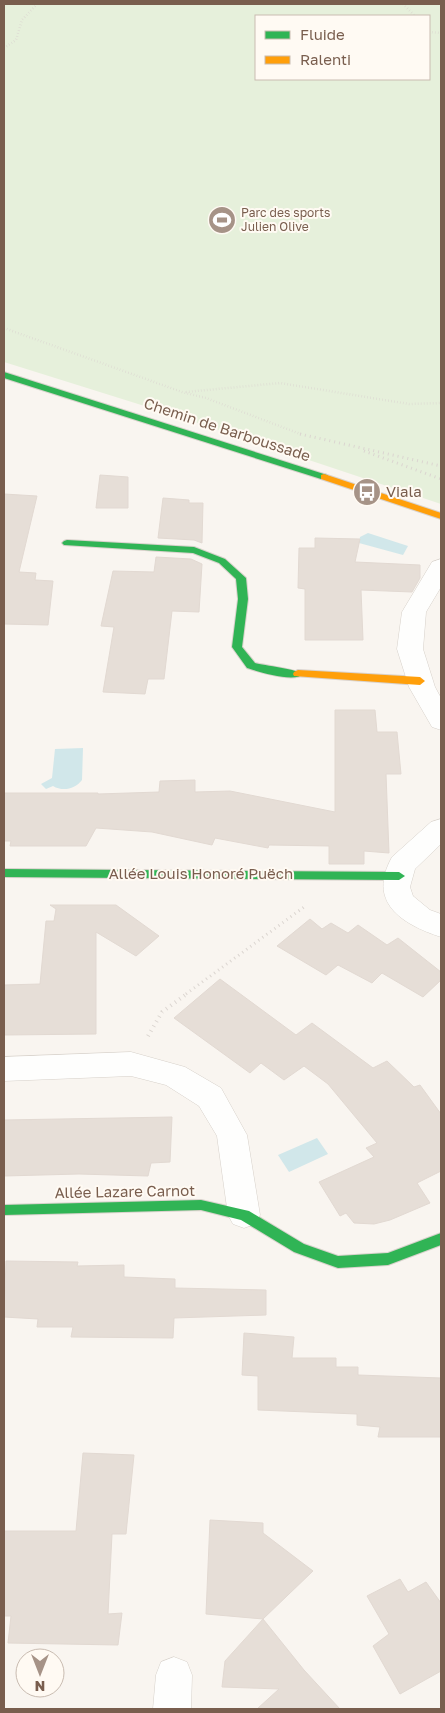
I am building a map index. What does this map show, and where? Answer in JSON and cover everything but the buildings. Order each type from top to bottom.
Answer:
[{"type":"street","name":"Chemin de Barboussade","points":[[4,375],[237,448],[441,516]]},
{"type":"street","points":[[67,543],[194,550],[222,560],[241,578],[243,599],[237,647],[251,666],[281,673],[420,681]]},
{"type":"street","points":[[441,567],[414,612],[410,649],[420,681],[441,721]]},
{"type":"street","points":[[441,829],[402,864],[396,887],[401,902],[420,917],[441,926]]},
{"type":"street","name":"Allée Louis Honoré Puëch","points":[[4,873],[399,876]]},
{"type":"street","points":[[4,1069],[131,1064],[174,1075],[210,1098],[232,1135],[244,1215]]},
{"type":"street","name":"Allée Lazare Carnot","points":[[4,1210],[201,1206],[244,1215],[299,1248],[338,1262],[388,1259],[441,1239]]},
{"type":"path","points":[[4,48],[16,40],[18,27],[26,11],[36,4]]},
{"type":"path","points":[[403,4],[414,15]]},
{"type":"path","points":[[4,328],[182,392],[206,398],[305,436],[430,466],[441,466]]},
{"type":"path","points":[[182,392],[280,384],[409,404],[441,403]]},
{"type":"path","points":[[347,445],[441,479]]},
{"type":"path","points":[[131,1064],[162,1012],[346,875]]},
{"type":"green space","name":"Parc des sports Julien Olive","points":[[4,4],[441,4],[441,504],[186,419],[4,362]]},
{"type":"shaded area","points":[[368,533],[408,546],[403,555],[359,543],[360,537]]},
{"type":"shaded area","points":[[83,748],[82,780],[79,783],[65,789],[53,786],[46,789],[41,784],[52,778],[55,749]]},
{"type":"shaded area","points":[[317,1138],[328,1154],[289,1172],[278,1155]]},
{"type":"traffic: fast","points":[[4,375],[324,477]]},
{"type":"traffic: fast","points":[[67,543],[194,550],[222,561],[241,578],[243,599],[237,647],[251,666],[281,673],[298,674]]},
{"type":"traffic: fast","points":[[4,873],[399,876]]},
{"type":"traffic: fast","points":[[4,1210],[201,1205],[244,1215],[299,1248],[338,1262],[388,1259],[441,1239]]},
{"type":"traffic: slow","points":[[324,477],[441,516]]},
{"type":"traffic: slow","points":[[298,674],[420,681]]},
{"type":"place","name":"Parc des sports Julien Olive","points":[[222,220]]},
{"type":"place","name":"Viala","points":[[367,492]]}]
